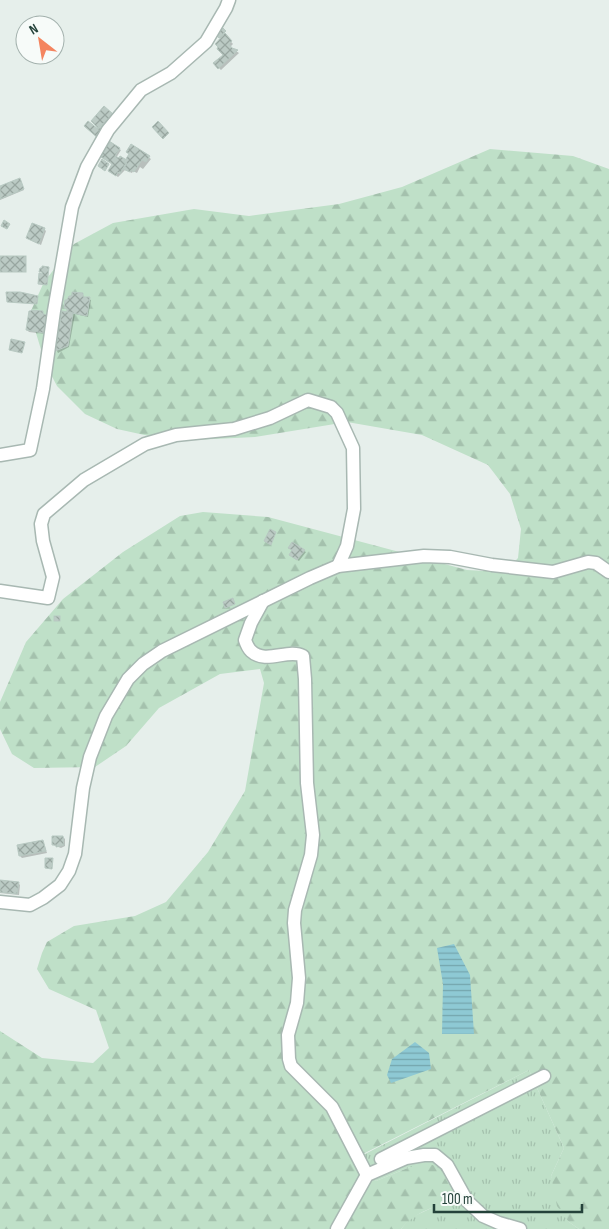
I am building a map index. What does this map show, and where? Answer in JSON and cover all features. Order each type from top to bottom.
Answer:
[{"type":"street","points":[[0,455],[30,450],[43,389],[72,207],[87,167],[108,130],[140,90],[170,73],[206,42],[229,0]]},
{"type":"street","points":[[0,591],[48,598],[53,577],[43,542],[41,524],[44,514],[84,480],[145,444],[176,434],[234,429],[270,418],[308,400],[331,407],[337,413],[353,448],[354,509],[347,546],[338,566]]},
{"type":"street","points":[[0,902],[30,905],[60,886],[69,871],[74,854],[83,788],[90,757],[106,716],[128,679],[143,664],[162,651],[338,566],[424,556],[450,557],[492,565],[553,572],[588,562],[596,563],[609,572]]},
{"type":"street","points":[[263,601],[251,623],[245,640],[251,651],[262,656],[297,653],[303,656],[305,678],[308,783],[313,834],[311,854],[295,910],[294,923],[299,978],[297,1003],[288,1035],[289,1059],[291,1066],[332,1107],[365,1172]]},
{"type":"street","points":[[337,1229],[365,1172],[544,1076]]},
{"type":"street","points":[[365,1172],[406,1158],[424,1154],[435,1156],[447,1165],[467,1202],[483,1216],[498,1224],[520,1229]]},
{"type":"green space","points":[[490,149],[573,156],[609,169],[609,1229],[579,1229],[569,1222],[557,1206],[551,1176],[564,1148],[529,1070],[363,1154],[376,1181],[410,1167],[433,1165],[440,1169],[458,1201],[427,1210],[413,1218],[401,1229],[0,1229],[0,1031],[42,1058],[93,1063],[109,1048],[96,1010],[49,989],[37,969],[42,953],[47,942],[74,926],[135,916],[166,902],[208,852],[245,791],[264,683],[260,669],[220,674],[159,708],[126,746],[95,767],[34,768],[12,754],[0,729],[0,702],[26,642],[63,599],[123,552],[180,516],[203,512],[268,517],[467,570],[505,572],[518,558],[521,529],[510,494],[488,465],[422,435],[347,422],[255,437],[172,441],[117,429],[85,414],[57,386],[45,363],[30,313],[44,282],[74,244],[113,223],[194,209],[249,216],[339,204],[402,187]]},
{"type":"green space","points":[[529,1070],[564,1148],[551,1176],[569,1222],[579,1229],[401,1229],[410,1218],[438,1205],[457,1201],[410,1167],[376,1181],[363,1155]]},
{"type":"water","points":[[454,944],[470,975],[474,1034],[442,1034],[443,984],[437,948]]},
{"type":"water","points":[[415,1042],[429,1053],[431,1069],[391,1083],[387,1075],[392,1059]]},
{"type":"building","points":[[223,28],[226,31],[219,38],[216,35]]},
{"type":"building","points":[[225,33],[232,41],[229,44],[232,48],[238,50],[218,69],[213,63],[223,55],[215,44]]},
{"type":"building","points":[[104,106],[113,114],[106,123],[98,128],[91,121]]},
{"type":"building","points":[[88,121],[98,129],[102,124],[107,128],[99,139],[84,126]]},
{"type":"building","points":[[158,121],[169,133],[163,139],[152,127]]},
{"type":"building","points":[[109,141],[120,148],[115,156],[125,159],[124,162],[126,163],[120,174],[118,172],[116,176],[108,171],[112,164],[101,157],[103,154],[101,153]]},
{"type":"building","points":[[131,144],[150,156],[146,162],[142,160],[134,172],[123,169],[127,163],[124,162],[129,154],[126,152]]},
{"type":"building","points":[[102,159],[109,164],[105,171],[98,166]]},
{"type":"building","points":[[20,178],[24,189],[0,199],[0,186]]},
{"type":"building","points":[[4,220],[10,224],[7,229],[1,226]]},
{"type":"building","points":[[32,223],[45,228],[39,244],[26,238]]},
{"type":"building","points":[[0,256],[26,256],[26,272],[0,272]]},
{"type":"building","points":[[42,266],[49,267],[47,285],[38,284],[39,273],[42,274],[42,272],[39,272]]},
{"type":"building","points":[[6,292],[20,292],[38,296],[37,304],[7,302]]},
{"type":"building","points":[[72,292],[83,293],[83,297],[90,297],[87,316],[67,312],[67,309],[64,308],[65,300],[72,296]]},
{"type":"building","points":[[29,311],[43,311],[43,314],[48,315],[44,333],[26,330]]},
{"type":"building","points":[[62,311],[73,313],[68,346],[55,351]]},
{"type":"building","points":[[11,339],[25,342],[22,353],[9,350]]},
{"type":"building","points":[[270,529],[276,532],[271,545],[264,541]]},
{"type":"building","points":[[292,542],[305,550],[297,560],[289,555],[292,550],[288,548]]},
{"type":"building","points":[[233,598],[235,604],[225,608],[223,602]]},
{"type":"building","points":[[54,616],[60,616],[60,621],[54,621]]},
{"type":"building","points":[[52,836],[63,836],[64,845],[56,847],[56,845],[52,845]]},
{"type":"building","points":[[43,840],[46,851],[19,856],[17,845]]},
{"type":"building","points":[[45,858],[53,858],[52,869],[45,868]]},
{"type":"building","points":[[0,880],[19,882],[17,894],[0,892]]}]
